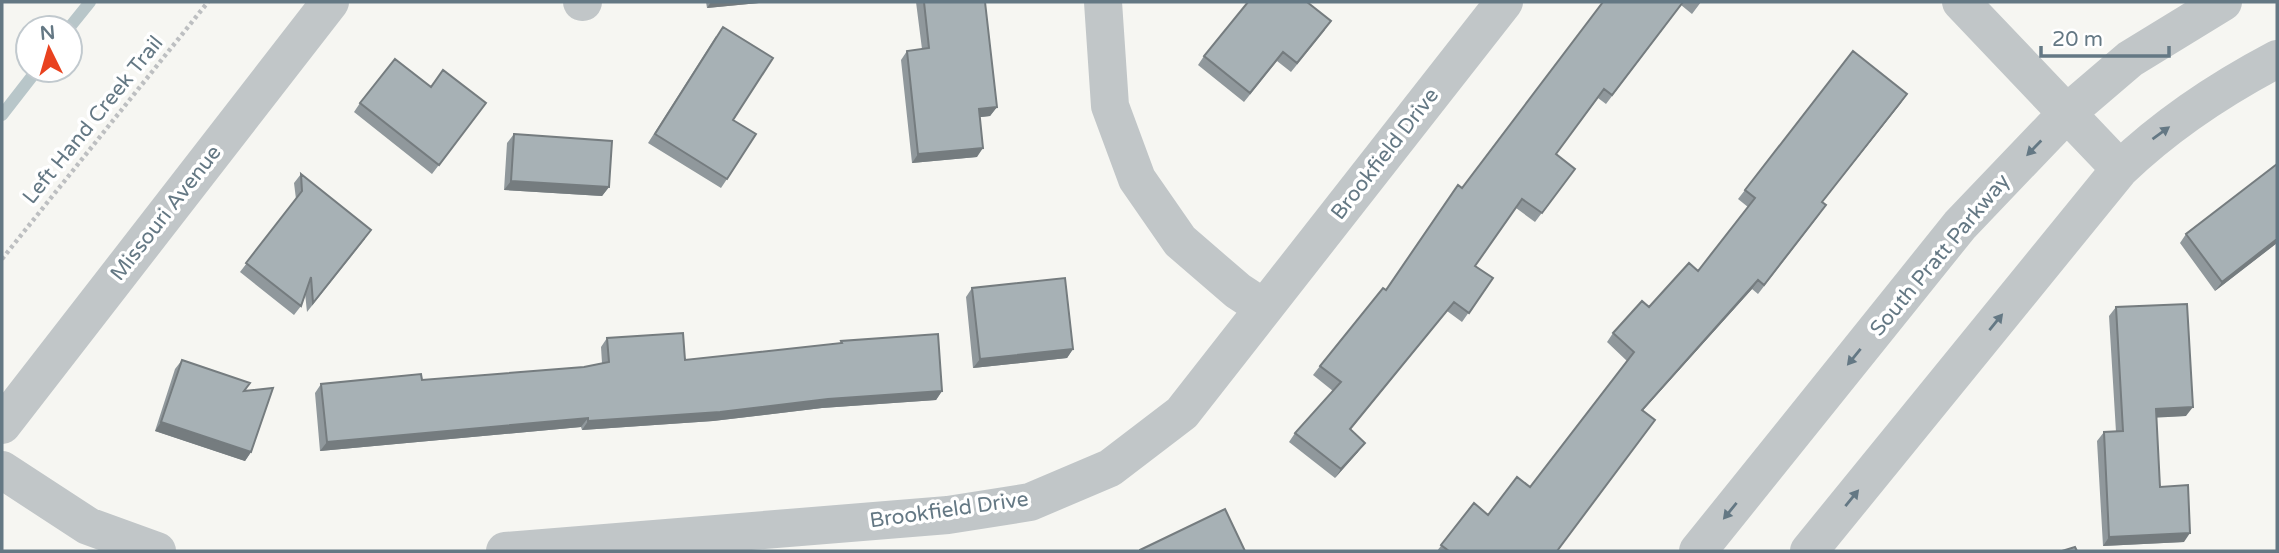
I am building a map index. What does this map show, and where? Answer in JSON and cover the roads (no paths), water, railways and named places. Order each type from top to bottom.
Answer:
[{"type":"street","name":"Missouri Avenue","points":[[2,425],[330,2]]},
{"type":"street","points":[[1103,2],[1110,106],[1137,179],[1180,241],[1238,291],[1264,307]]},
{"type":"street","name":"Brookfield Drive","points":[[505,551],[948,515],[1030,502],[1110,468],[1182,413],[1504,2]]},
{"type":"street","points":[[1961,2],[2120,169]]},
{"type":"street","name":"South Pratt Parkway","points":[[1698,551],[1960,225],[2068,112],[2130,59],[2223,2]]},
{"type":"street","points":[[1808,551],[2120,169],[2152,139],[2227,86],[2277,60]]},
{"type":"street","points":[[2,470],[88,526],[156,551]]},
{"type":"waterway","points":[[80,14],[90,2]]},
{"type":"waterway","points":[[2,115],[26,84]]}]
